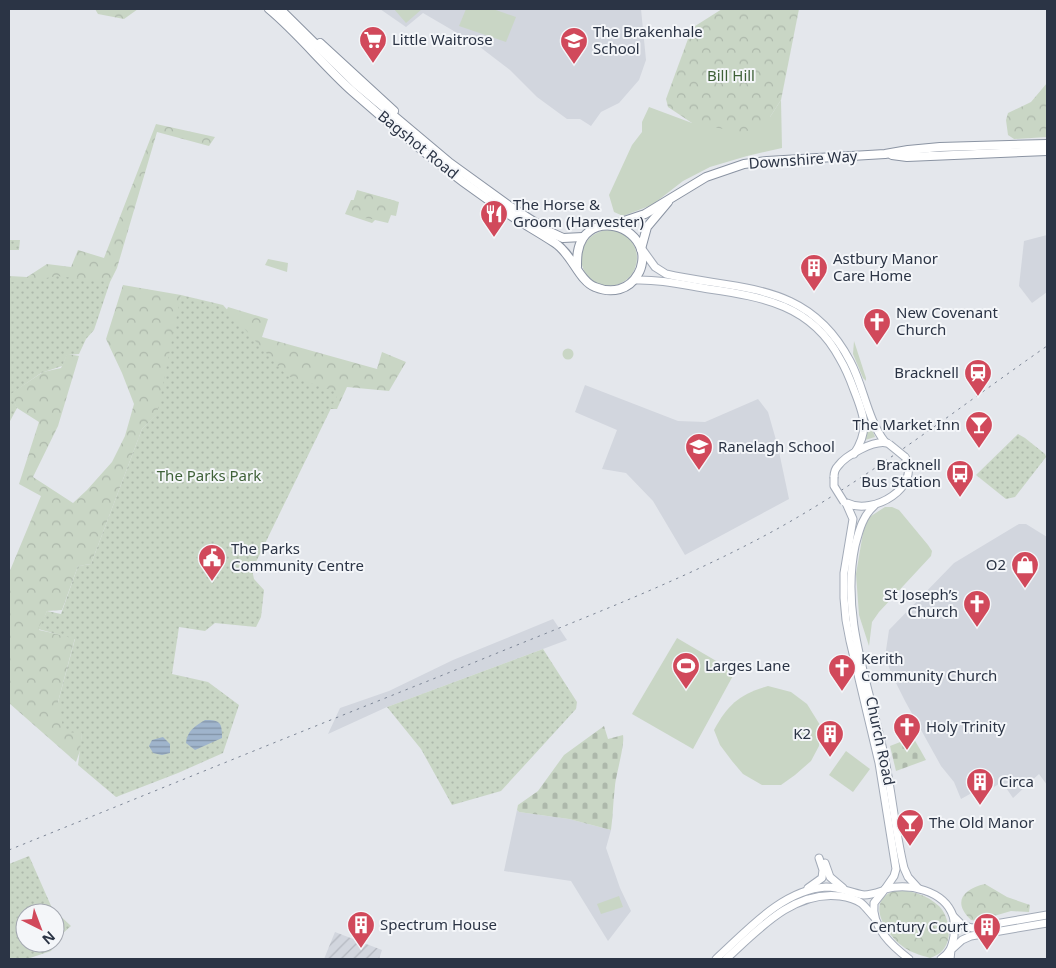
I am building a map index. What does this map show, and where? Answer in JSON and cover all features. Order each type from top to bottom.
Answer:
[{"type":"highway","name":"Bagshot Road","points":[[269,9],[337,77],[405,136],[485,198],[522,224],[557,244],[569,256],[577,268]]},
{"type":"highway","name":"Bagshot Road","points":[[280,9],[386,103],[425,143],[484,188],[550,232],[563,238],[583,237]]},
{"type":"highway","name":"Downshire Way","points":[[612,225],[641,216],[706,177],[744,164],[776,160],[885,154],[940,147],[1047,144]]},
{"type":"highway","name":"Downshire Way","points":[[885,154],[907,157],[1047,151]]},
{"type":"highway","name":"Downshire Way","points":[[642,249],[647,227],[670,199]]},
{"type":"highway","points":[[612,225],[628,232],[642,249],[641,266],[634,280],[622,290],[600,289],[590,284],[577,268],[577,252],[583,237],[599,228],[612,225]]},
{"type":"main road","points":[[642,249],[655,267],[666,274],[767,292],[789,300],[813,315],[829,330],[849,358],[876,429],[887,443],[905,456],[908,464],[908,469],[901,486],[894,496],[874,506],[856,507],[845,502],[834,486],[834,477],[838,465],[870,444],[887,443]]},
{"type":"main road","points":[[634,280],[654,280],[759,297],[785,306],[809,320],[824,336],[840,358],[860,405],[864,420],[864,432],[854,454]]},
{"type":"main road","name":"Church Road","points":[[845,502],[851,513],[853,523],[844,573],[846,620],[888,794]]},
{"type":"main road","name":"Church Road","points":[[874,506],[863,520],[858,535],[852,566],[851,593],[856,637],[884,754],[896,872],[874,902],[875,918]]},
{"type":"main road","name":"Church Road","points":[[892,824],[904,868],[908,877],[918,888]]},
{"type":"main road","points":[[802,893],[822,878],[823,870],[819,858],[825,864],[830,877],[844,888],[864,895],[903,886],[918,888],[940,900],[962,925],[972,928],[1047,915]]},
{"type":"main road","points":[[716,959],[771,910],[786,900],[820,888],[844,888]]},
{"type":"main road","points":[[726,959],[779,913],[806,900],[826,895],[849,898],[861,903],[875,918],[890,942],[909,959]]},
{"type":"main road","points":[[950,959],[954,927],[953,916]]},
{"type":"main road","points":[[941,959],[962,940],[976,935],[1047,923]]},
{"type":"shaded area","name":"The Brakenhale School","points":[[380,9],[641,9],[646,60],[639,80],[619,103],[601,112],[591,126],[580,119],[567,119],[537,97],[510,70],[476,44],[423,13],[406,27]]},
{"type":"shaded area","points":[[1047,235],[1047,292],[1032,303],[1019,286],[1024,241]]},
{"type":"shaded area","name":"Ranelagh School","points":[[585,385],[678,421],[705,422],[758,399],[768,412],[778,447],[789,499],[685,555],[653,501],[626,473],[602,469],[617,430],[575,412]]},
{"type":"shaded area","points":[[1019,524],[1026,524],[1047,537],[1047,785],[1039,774],[1013,798],[1002,782],[989,790],[986,785],[961,799],[954,782],[941,766],[892,675],[885,657],[889,630],[954,563]]},
{"type":"shaded area","points":[[553,619],[567,640],[387,707],[328,734],[340,708],[389,691],[453,660]]},
{"type":"shaded area","points":[[517,810],[519,812],[569,819],[611,830],[606,848],[620,888],[631,911],[608,941],[571,881],[504,871]]},
{"type":"shaded area","points":[[335,932],[382,950],[379,959],[324,959]]},
{"type":"green space","points":[[95,9],[138,9],[124,19],[98,14]]},
{"type":"green space","points":[[394,9],[422,9],[406,23]]},
{"type":"green space","points":[[466,9],[493,9],[516,17],[506,42],[459,26]]},
{"type":"green space","name":"Bill Hill","points":[[722,9],[799,9],[781,100],[770,117],[759,129],[739,132],[692,123],[668,107],[666,99],[692,28]]},
{"type":"green space","points":[[1047,83],[1047,137],[1014,139],[1008,135],[1006,120],[1008,113],[1031,102]]},
{"type":"green space","points":[[781,100],[782,148],[710,167],[683,181],[652,205],[623,216],[614,212],[609,195],[632,145],[642,132],[642,122],[649,107],[692,123],[770,117]]},
{"type":"green space","points":[[156,124],[215,137],[209,146],[157,132],[117,268],[110,282],[9,282],[9,276],[27,277],[47,264],[71,267],[78,250],[104,258]]},
{"type":"green space","points":[[357,190],[396,201],[385,213],[377,218],[367,219],[352,215],[351,208]]},
{"type":"green space","points":[[358,191],[399,202],[396,216],[391,215],[388,223],[375,220],[372,223],[345,214],[351,200],[355,200]]},
{"type":"green space","points":[[604,230],[614,230],[629,238],[635,247],[637,258],[635,269],[629,278],[614,286],[604,286],[593,281],[586,274],[581,263],[581,253],[586,242],[593,235]]},
{"type":"green space","points":[[9,240],[20,240],[19,250],[9,250]]},
{"type":"green space","points":[[268,259],[288,263],[287,272],[265,265]]},
{"type":"green space","points":[[57,276],[110,282],[94,330],[86,339],[79,354],[67,355],[62,366],[41,373],[11,394],[17,408],[9,423],[9,282],[30,281]]},
{"type":"green space","points":[[123,285],[181,295],[166,406],[142,429],[91,564],[78,566],[62,610],[47,611],[39,630],[75,638],[58,702],[82,733],[81,748],[76,762],[9,703],[9,573],[41,496],[19,484],[39,422],[17,408],[10,394],[43,372],[61,368],[67,354],[79,356],[58,426],[33,477],[73,503],[112,462],[125,436],[134,404],[106,339]]},
{"type":"green space","name":"The Parks Park","points":[[181,295],[223,305],[287,376],[339,392],[252,570],[254,579],[264,590],[261,617],[256,627],[215,623],[205,631],[179,627],[172,674],[208,682],[239,705],[223,753],[116,797],[78,765],[82,733],[64,732],[58,702],[75,639],[38,629],[47,611],[61,614],[78,566],[91,564],[142,429],[157,414]]},
{"type":"green space","points":[[228,307],[268,319],[262,337],[377,369],[382,352],[406,362],[389,391],[347,387],[337,409],[325,409],[219,328]]},
{"type":"green space","points":[[854,341],[866,378],[866,381],[853,354]]},
{"type":"green space","points":[[568,348],[574,354],[568,360],[562,354]]},
{"type":"green space","points":[[851,374],[853,374],[875,437],[865,440],[867,431],[866,414]]},
{"type":"green space","points":[[1018,434],[1045,454],[1046,457],[1015,497],[1006,499],[976,475]]},
{"type":"green space","points":[[885,507],[899,510],[932,551],[931,556],[872,622],[869,646],[859,615],[856,574],[864,527],[868,518]]},
{"type":"green space","name":"Larges Lane","points":[[677,638],[735,672],[693,749],[632,714]]},
{"type":"green space","points":[[543,649],[577,702],[576,709],[501,791],[452,805],[421,749],[387,707]]},
{"type":"green space","points":[[768,686],[791,692],[807,704],[820,725],[819,746],[811,761],[781,785],[762,785],[743,774],[720,745],[714,730],[724,713],[736,701],[758,689]]},
{"type":"green space","points":[[604,726],[608,739],[623,735],[623,746],[615,786],[611,830],[569,819],[519,812],[517,810],[518,805],[538,791],[564,755]]},
{"type":"green space","points":[[913,737],[926,760],[896,771],[890,746]]},
{"type":"green space","points":[[846,751],[870,769],[853,792],[829,775]]},
{"type":"green space","points":[[29,856],[50,903],[15,903],[15,953],[45,953],[27,959],[9,959],[9,864]]},
{"type":"green space","points":[[985,884],[1007,897],[1030,905],[1029,912],[1011,911],[977,921],[971,920],[965,913],[961,902],[966,893],[971,889]]},
{"type":"green space","points":[[896,890],[913,892],[924,896],[942,910],[947,921],[949,934],[946,945],[939,954],[930,958],[911,951],[901,945],[889,932],[884,924],[879,908],[881,901]]},
{"type":"green space","points":[[619,896],[623,907],[601,914],[597,904]]},
{"type":"green space","points":[[65,920],[71,926],[65,931]]},
{"type":"water","points":[[205,720],[217,721],[221,725],[222,738],[195,750],[186,743],[188,735],[192,729]]},
{"type":"water","points":[[163,737],[170,744],[170,753],[162,755],[153,753],[149,746],[152,740]]},
{"type":"railway","points":[[9,850],[586,617],[740,549],[847,487],[1047,346]]},
{"type":"place","name":"Little Waitrose","points":[[373,64]]},
{"type":"place","name":"The Brakenhale School","points":[[574,65]]},
{"type":"place","name":"The Horse & Groom (Harvester)","points":[[494,238]]},
{"type":"place","name":"Astbury Manor Care Home","points":[[814,292]]},
{"type":"place","name":"New Covenant Church","points":[[877,346]]},
{"type":"place","name":"Bracknell","points":[[978,397]]},
{"type":"place","name":"The Market Inn","points":[[979,449]]},
{"type":"place","name":"Ranelagh School","points":[[699,471]]},
{"type":"place","name":"Bracknell Bus Station","points":[[960,498]]},
{"type":"place","name":"The Parks Community Centre","points":[[212,582]]},
{"type":"place","name":"O2","points":[[1025,589]]},
{"type":"place","name":"St Joseph’s Church","points":[[977,628]]},
{"type":"place","name":"Larges Lane","points":[[686,690]]},
{"type":"place","name":"Kerith Community Church","points":[[842,692]]},
{"type":"place","name":"Holy Trinity","points":[[907,751]]},
{"type":"place","name":"K2","points":[[830,758]]},
{"type":"place","name":"Circa","points":[[980,806]]},
{"type":"place","name":"The Old Manor","points":[[910,847]]},
{"type":"place","name":"Spectrum House","points":[[361,949]]},
{"type":"place","name":"Century Court","points":[[987,951]]}]
